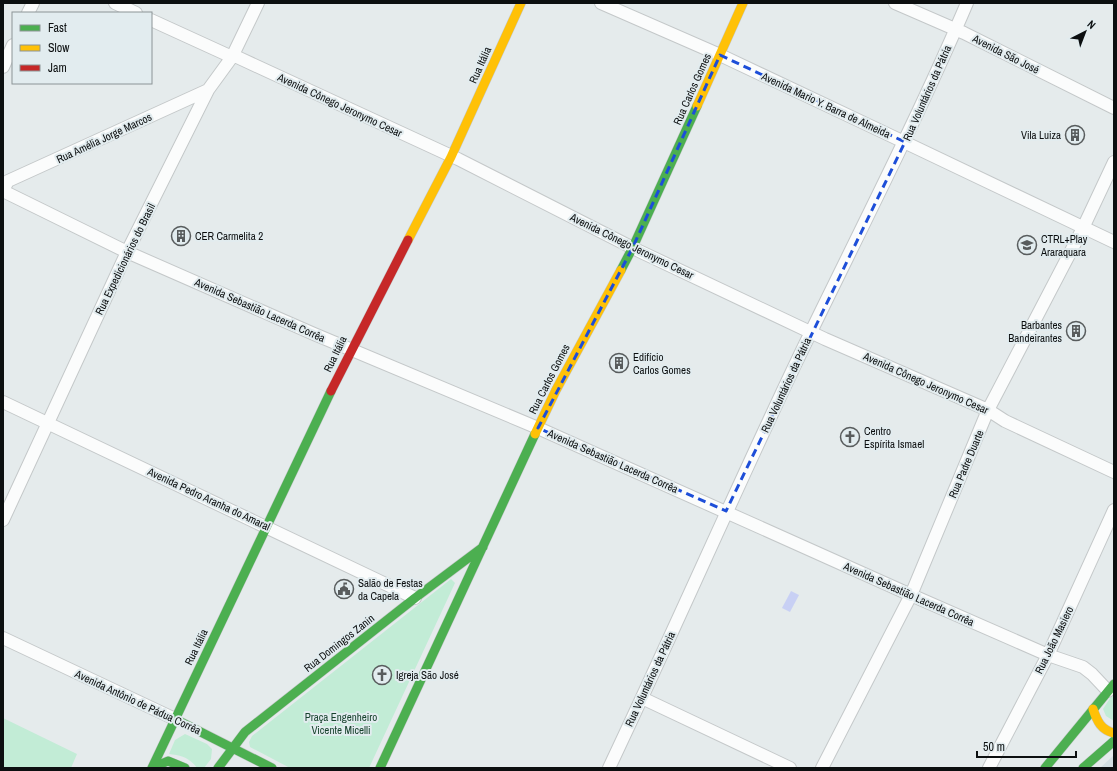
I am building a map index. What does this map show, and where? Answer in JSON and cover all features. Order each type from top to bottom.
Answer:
[{"type":"street","points":[[28,12],[33,3]]},
{"type":"street","points":[[114,3],[134,12]]},
{"type":"street","name":"Rua Expedicionários do Brasil","points":[[3,520],[127,252],[208,90],[232,57],[258,3]]},
{"type":"street","name":"Rua Itália","points":[[175,719],[350,349],[451,157],[521,3]]},
{"type":"street","name":"Avenida Mario Y. Barra de Almeida","points":[[601,3],[720,56],[1114,242]]},
{"type":"street","name":"Rua Carlos Gomes","points":[[380,768],[485,546],[556,390],[633,247],[743,3]]},
{"type":"street","name":"Avenida São José","points":[[895,3],[955,30],[1114,108]]},
{"type":"street","name":"Rua Voluntários da Pátria","points":[[609,768],[726,511],[811,332],[904,142],[966,3]]},
{"type":"street","name":"Avenida Cônego Jeronymo Cesar","points":[[152,20],[232,57],[237,57],[451,157],[633,247],[811,332],[988,410],[1005,421],[1114,472]]},
{"type":"street","points":[[3,66],[12,47]]},
{"type":"street","name":"Rua Amélia Jorge Marcos","points":[[3,190],[8,182],[208,90]]},
{"type":"street","name":"Rua Padre Duarte","points":[[822,768],[911,595],[988,410],[1083,228],[1114,162]]},
{"type":"street","name":"Avenida Sebastião Lacerda Corrêa","points":[[3,190],[127,252],[350,349],[538,428],[1048,655],[1083,667],[1111,687]]},
{"type":"street","name":"Avenida Pedro Aranha do Amaral","points":[[3,402],[414,598]]},
{"type":"street","name":"Rua João Masiero","points":[[989,768],[1048,655],[1114,510]]},
{"type":"street","name":"Rua Domingos Zanin","points":[[218,768],[245,732],[414,598],[485,546]]},
{"type":"street","name":"Avenida Antônio de Pádua Corrêa","points":[[3,638],[175,719],[272,768]]},
{"type":"street","points":[[1045,768],[1111,687]]},
{"type":"street","points":[[642,698],[790,768]]},
{"type":"street","points":[[1093,709],[1095,719],[1102,728],[1114,734]]},
{"type":"street","points":[[152,768],[175,719]]},
{"type":"street","points":[[1083,768],[1114,741]]},
{"type":"street","points":[[152,768],[168,761],[186,768]]},
{"type":"highlighted area","points":[[720,55],[905,142],[726,511],[538,428],[633,247]]},
{"type":"shaded area","points":[[1114,755],[1114,768],[1100,768]]},
{"type":"green space","name":"Praça Engenheiro Vicente Micelli","points":[[451,579],[455,583],[369,768],[290,768],[250,747],[249,742],[252,736]]},
{"type":"green space","points":[[1114,692],[1114,721],[1106,716],[1103,709]]},
{"type":"green space","points":[[3,718],[77,754],[71,768],[3,768]]},
{"type":"green space","points":[[185,734],[207,744],[212,749],[211,759],[204,768],[197,768],[185,758],[169,754],[175,740]]},
{"type":"water","points":[[791,591],[799,595],[790,612],[782,608]]},
{"type":"traffic: fast","points":[[621,270],[633,247],[697,106]]},
{"type":"traffic: fast","points":[[152,768],[331,391]]},
{"type":"traffic: fast","points":[[380,768],[535,434]]},
{"type":"traffic: fast","points":[[218,768],[245,732],[415,598],[483,547]]},
{"type":"traffic: fast","points":[[1045,768],[1114,684]]},
{"type":"traffic: fast","points":[[175,719],[272,768]]},
{"type":"traffic: fast","points":[[1083,768],[1114,741]]},
{"type":"traffic: fast","points":[[152,768],[168,761],[185,768]]},
{"type":"traffic: slow","points":[[408,240],[451,157],[521,3]]},
{"type":"traffic: slow","points":[[697,106],[743,3]]},
{"type":"traffic: slow","points":[[535,434],[556,390],[621,270]]},
{"type":"traffic: slow","points":[[1093,709],[1100,724],[1106,730],[1114,733]]},
{"type":"traffic: jam","points":[[331,391],[408,240]]},
{"type":"place","name":"Vila Luiza","points":[[1075,135]]},
{"type":"place","name":"CER Carmelita 2","points":[[181,236]]},
{"type":"place","name":"CTRL+Play Araraquara","points":[[1027,245]]},
{"type":"place","name":"Barbantes Bandeirantes","points":[[1076,331]]},
{"type":"place","name":"Edifício Carlos Gomes","points":[[619,363]]},
{"type":"place","name":"Centro Espírita Ismael","points":[[850,437]]},
{"type":"place","name":"Salão de Festas da Capela","points":[[344,589]]},
{"type":"place","name":"Igreja São José","points":[[382,675]]}]
